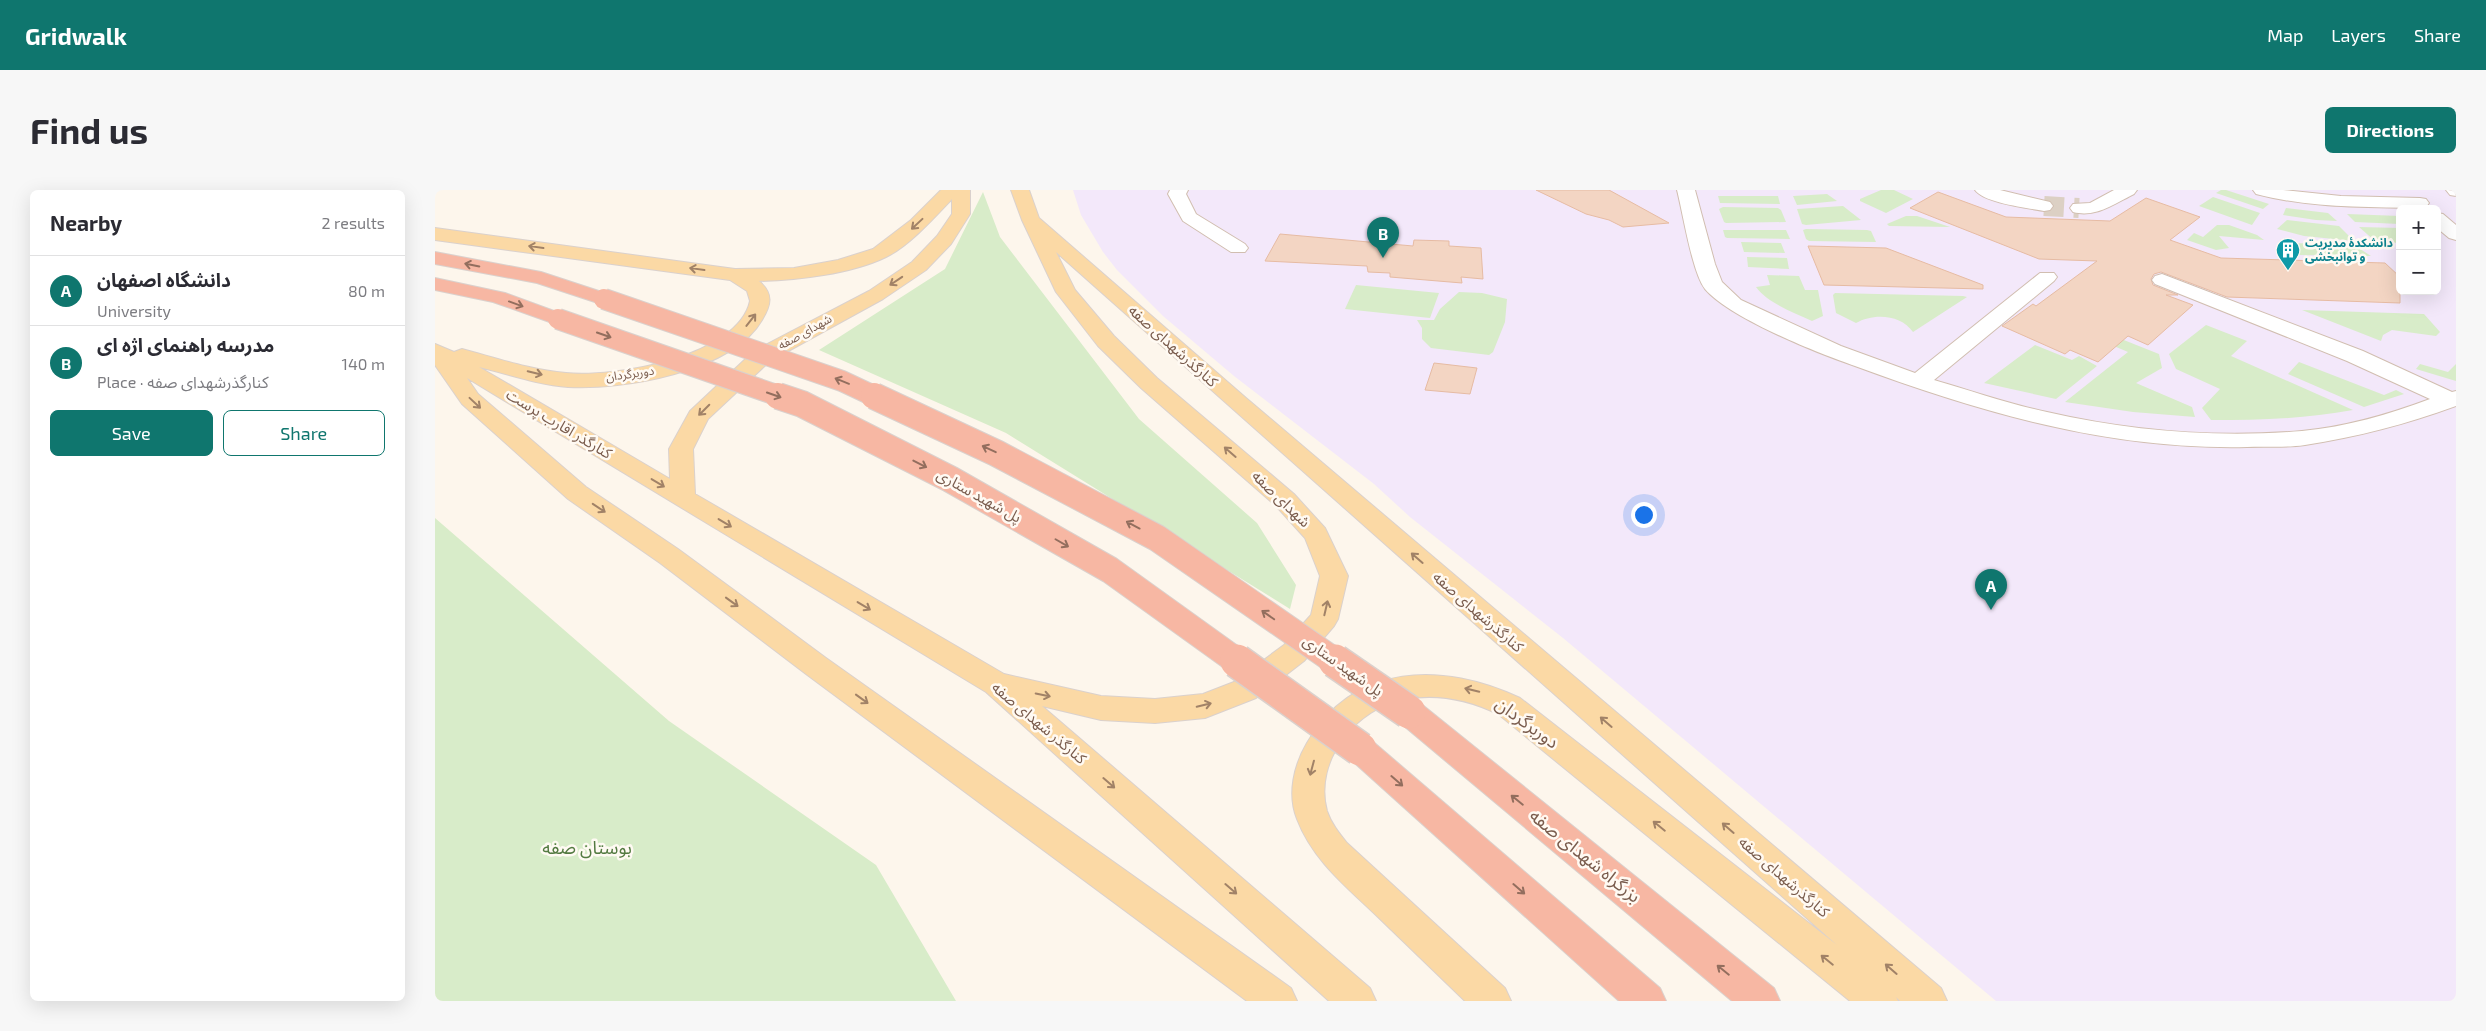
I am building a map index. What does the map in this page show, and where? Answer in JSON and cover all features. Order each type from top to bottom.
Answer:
[{"type":"highway","name":"پل شهید ستاری","points":[[435,258],[541,278],[842,381],[996,453],[1157,538],[1409,712]]},
{"type":"highway","name":"پل شهید ستاری","points":[[435,284],[497,297],[802,404],[950,479],[1109,570],[1361,749],[1647,1001]]},
{"type":"highway","name":"بزرگراه شهدای صفه","points":[[1409,712],[1761,1001]]},
{"type":"main road","points":[[435,234],[735,274],[794,274],[841,265],[880,254],[917,224],[951,190]]},
{"type":"main road","name":"شهدای صفه","points":[[683,498],[681,450],[698,416],[762,356],[876,295],[919,266],[944,240],[961,214],[961,190]]},
{"type":"main road","name":"شهدای صفه","points":[[996,684],[1101,708],[1155,711],[1205,706],[1245,690],[1294,654],[1324,619],[1334,576],[1316,534],[1285,500],[1149,383],[1106,342],[1066,292],[1031,220],[1020,190]]},
{"type":"main road","name":"کنارگذرشهدای صفه","points":[[1031,220],[1238,403],[1928,1001]]},
{"type":"main road","name":"دوربرگردان","points":[[435,350],[566,380],[623,377],[652,372],[707,353],[729,341],[746,327],[757,314],[761,301],[758,290],[749,281],[735,274]]},
{"type":"main road","points":[[435,350],[470,399],[577,493],[669,556],[816,666],[1278,1001]]},
{"type":"main road","name":"کنارگذر اقارب پرست","points":[[435,350],[683,498]]},
{"type":"main road","name":"کنارگذر شهدای صفه","points":[[683,498],[996,684],[1357,1001]]},
{"type":"main road","name":"دوربرگردان","points":[[1480,990],[1335,854],[1318,831],[1309,805],[1309,779],[1313,762],[1329,731],[1348,713],[1372,698],[1399,688],[1428,685],[1457,686],[1484,693],[1509,706],[1879,1001]]},
{"type":"lane","points":[[1179,190],[1177,194],[1189,217],[1238,248]]},
{"type":"lane","points":[[1686,190],[1705,264],[1713,285],[1734,304],[1833,351],[1918,382],[2044,419],[2141,436],[2216,440],[2303,438],[2395,420],[2453,399]]},
{"type":"lane","points":[[1984,190],[2005,198],[2043,206]]},
{"type":"lane","points":[[2079,208],[2093,208],[2128,190]]},
{"type":"lane","points":[[2263,190],[2301,200],[2396,205]]},
{"type":"lane","points":[[2407,190],[2423,205]]},
{"type":"lane","points":[[2441,221],[2456,234]]},
{"type":"lane","points":[[1918,382],[2047,277]]},
{"type":"lane","points":[[2162,280],[2355,356],[2453,399]]},
{"type":"shaded area","points":[[1073,190],[2456,190],[2456,1001],[1996,1001],[1563,638],[1410,517],[1374,484],[1234,376],[1163,316],[1117,270],[1103,252],[1081,215]]},
{"type":"green space","points":[[1881,190],[1894,190],[1913,199],[1886,213],[1860,201],[1860,199]]},
{"type":"green space","points":[[2221,190],[2269,204],[2263,209],[2216,193]]},
{"type":"green space","points":[[983,192],[1000,237],[1139,419],[1257,523],[1296,585],[1290,609],[1006,433],[819,350],[945,269]]},
{"type":"green space","points":[[1827,194],[1837,201],[1797,205],[1793,196]]},
{"type":"green space","points":[[1718,196],[1778,196],[1780,204],[1720,203]]},
{"type":"green space","points":[[2213,197],[2260,213],[2252,225],[2199,206]]},
{"type":"green space","points":[[1843,206],[1861,220],[1806,225],[1802,224],[1797,209]]},
{"type":"green space","points":[[1723,207],[1778,208],[1781,210],[1786,222],[1726,223],[1719,209]]},
{"type":"green space","points":[[2286,208],[2328,213],[2337,221],[2283,215]]},
{"type":"green space","points":[[2347,214],[2396,216],[2396,224],[2355,222]]},
{"type":"green space","points":[[1906,216],[1917,216],[1950,227],[1889,226],[1887,224]]},
{"type":"green space","points":[[2287,220],[2339,226],[2354,241],[2304,236],[2277,229]]},
{"type":"green space","points":[[2217,225],[2229,225],[2257,235],[2264,240],[2219,236],[2229,248],[2216,250],[2187,240],[2194,233],[2203,237]]},
{"type":"green space","points":[[2359,227],[2396,228],[2396,243],[2376,242]]},
{"type":"green space","points":[[1723,230],[1786,230],[1790,239],[1727,238]]},
{"type":"green space","points":[[1803,230],[1867,230],[1871,231],[1876,242],[1809,241],[1806,239]]},
{"type":"green space","points":[[1741,242],[1781,243],[1785,253],[1744,252]]},
{"type":"green space","points":[[2292,243],[2354,245],[2371,256],[2298,255],[2293,250]]},
{"type":"green space","points":[[1747,257],[1787,258],[1789,269],[1748,267]]},
{"type":"green space","points":[[1767,275],[1799,276],[1805,290],[1818,290],[1823,316],[1812,321],[1782,307],[1761,293],[1756,287],[1770,285]]},
{"type":"green space","points":[[1356,285],[1439,293],[1430,318],[1345,309]]},
{"type":"green space","points":[[1459,292],[1482,293],[1507,299],[1505,322],[1493,352],[1489,355],[1431,348],[1422,339],[1422,328],[1417,320],[1434,320],[1440,309]]},
{"type":"green space","points":[[1835,293],[1967,297],[1913,332],[1901,322],[1886,317],[1870,318],[1856,323],[1836,313],[1833,295]]},
{"type":"green space","points":[[2302,310],[2424,314],[2440,332],[2436,336],[2392,330],[2383,335],[2381,341]]},
{"type":"green space","points":[[2076,321],[2159,354],[2162,368],[2136,383],[2192,407],[2195,417],[2133,412],[2065,402],[2128,352],[2069,327]]},
{"type":"green space","points":[[2206,325],[2247,341],[2231,356],[2353,410],[2282,418],[2211,420],[2202,408],[2220,389],[2176,369],[2169,354]]},
{"type":"green space","points":[[2035,345],[2072,360],[2079,356],[2097,366],[2056,399],[1984,383]]},
{"type":"green space","points":[[2299,362],[2384,395],[2396,390],[2404,394],[2364,407],[2288,374]]},
{"type":"green space","points":[[2420,364],[2448,372],[2456,364],[2456,381],[2416,369]]},
{"type":"green space","name":"بوستان صفه","points":[[435,518],[669,721],[876,865],[956,1001],[435,1001]]},
{"type":"building","points":[[1536,190],[1609,190],[1669,223],[1623,227],[1609,220],[1586,214]]},
{"type":"building","name":"دانشکدهٔ مدیریت و توانبخشی","points":[[1938,192],[2006,217],[2110,221],[2146,198],[2200,217],[2170,240],[2221,258],[2385,263],[2396,273],[2396,295],[2400,295],[2400,303],[2227,297],[2161,272],[2154,274],[2151,279],[2153,285],[2178,295],[2166,295],[2193,305],[2148,345],[2128,336],[2098,362],[2070,350],[2065,354],[2002,326],[2033,304],[2036,306],[2097,261],[2039,259],[1910,208]]},
{"type":"building","points":[[1280,234],[1413,246],[1414,240],[1449,241],[1449,246],[1481,248],[1483,279],[1461,277],[1462,283],[1390,277],[1390,273],[1368,272],[1367,266],[1265,261]]},
{"type":"building","points":[[1808,246],[1886,248],[1983,285],[1983,289],[1824,285]]},
{"type":"building","points":[[1434,363],[1477,368],[1470,394],[1425,390]]},
{"type":"tunnel","points":[[2044,206],[2079,208]]},
{"type":"place","name":"مدرسه راهنمای اژه ای","points":[[1383,258]]},
{"type":"place","name":"دانشکدهٔ مدیریت و توانبخشی","points":[[2288,271]]},
{"type":"place","name":"دانشگاه اصفهان","points":[[1991,610]]}]
